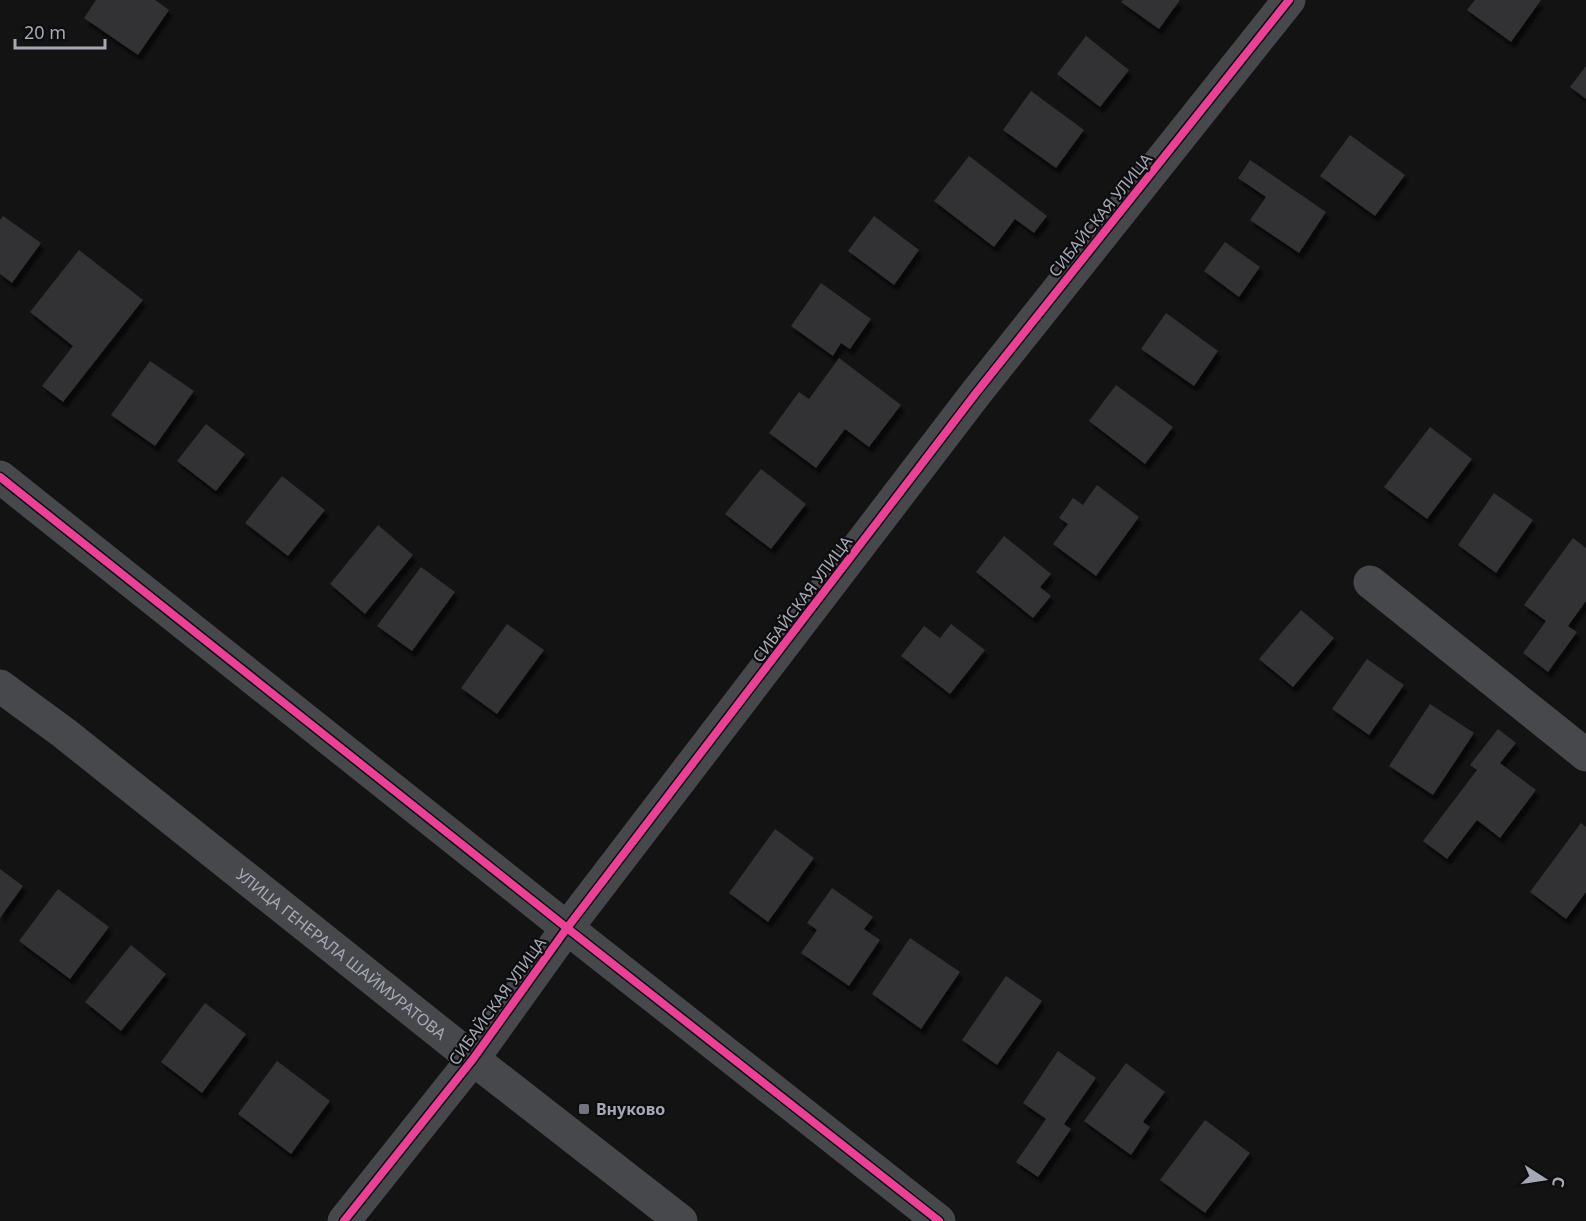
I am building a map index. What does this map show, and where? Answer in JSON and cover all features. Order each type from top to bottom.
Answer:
[{"type":"street","name":"СИБАЙСКАЯ УЛИЦА","points":[[344,1221],[473,1059],[567,928],[976,393],[1289,0]]},
{"type":"street","points":[[0,477],[939,1221]]},
{"type":"street","points":[[1370,582],[1586,755]]},
{"type":"street","name":"УЛИЦА ГЕНЕРАЛА ШАЙМУРАТОВА","points":[[0,686],[64,733],[473,1059],[681,1221]]},
{"type":"building","points":[[96,0],[155,0],[169,10],[138,55],[84,18]]},
{"type":"building","points":[[1123,0],[1180,0],[1159,29],[1121,2]]},
{"type":"building","points":[[1475,0],[1541,0],[1511,42],[1467,10]]},
{"type":"building","points":[[1086,36],[1129,70],[1100,107],[1057,74]]},
{"type":"building","points":[[1586,66],[1586,99],[1570,87]]},
{"type":"building","points":[[1031,91],[1084,130],[1056,168],[1003,130]]},
{"type":"building","points":[[1350,135],[1405,175],[1375,216],[1320,176]]},
{"type":"building","points":[[969,156],[1047,216],[1034,233],[1015,219],[994,247],[934,201]]},
{"type":"building","points":[[1250,160],[1326,212],[1299,253],[1250,220],[1266,197],[1238,178]]},
{"type":"building","points":[[3,216],[41,243],[12,283],[0,274],[0,220]]},
{"type":"building","points":[[874,216],[919,250],[894,285],[848,251]]},
{"type":"building","points":[[1225,242],[1260,267],[1239,297],[1204,271]]},
{"type":"building","points":[[79,250],[143,300],[63,402],[42,386],[73,346],[30,312]]},
{"type":"building","points":[[821,283],[871,319],[850,349],[841,343],[833,356],[791,326]]},
{"type":"building","points":[[1166,313],[1218,351],[1194,386],[1141,349]]},
{"type":"building","points":[[839,358],[901,405],[869,447],[845,429],[816,468],[769,433],[799,392],[809,399]]},
{"type":"building","points":[[150,361],[194,391],[155,446],[111,415]]},
{"type":"building","points":[[1116,385],[1173,427],[1145,464],[1089,421]]},
{"type":"building","points":[[206,424],[245,454],[216,491],[177,461]]},
{"type":"building","points":[[1430,427],[1472,459],[1427,519],[1384,487]]},
{"type":"building","points":[[761,469],[806,504],[771,549],[725,514]]},
{"type":"building","points":[[282,476],[325,510],[288,556],[245,523]]},
{"type":"building","points":[[1097,485],[1139,517],[1096,576],[1053,544],[1068,524],[1059,518],[1073,498],[1083,505]]},
{"type":"building","points":[[1494,493],[1533,520],[1496,573],[1458,545]]},
{"type":"building","points":[[378,525],[413,555],[365,614],[330,584]]},
{"type":"building","points":[[1004,536],[1051,574],[1040,587],[1051,596],[1033,618],[976,572]]},
{"type":"building","points":[[1573,538],[1586,548],[1586,601],[1568,626],[1577,632],[1548,672],[1523,653],[1546,621],[1524,605]]},
{"type":"building","points":[[421,567],[455,592],[412,651],[377,626]]},
{"type":"building","points":[[1301,610],[1334,638],[1293,687],[1259,659]]},
{"type":"building","points":[[507,624],[544,650],[497,714],[461,688]]},
{"type":"building","points":[[951,624],[985,650],[950,694],[901,656],[924,626],[940,638]]},
{"type":"building","points":[[1367,659],[1404,685],[1369,735],[1332,709]]},
{"type":"building","points":[[1430,704],[1474,733],[1433,795],[1389,766]]},
{"type":"building","points":[[1498,729],[1516,743],[1500,763],[1536,790],[1500,838],[1477,820],[1447,859],[1423,841],[1477,770],[1470,765]]},
{"type":"building","points":[[1581,823],[1586,827],[1586,892],[1566,919],[1530,892]]},
{"type":"building","points":[[775,829],[814,858],[768,922],[729,893]]},
{"type":"building","points":[[0,869],[23,886],[0,918]]},
{"type":"building","points":[[832,888],[873,917],[864,929],[880,940],[849,986],[801,953],[817,930],[807,923]]},
{"type":"building","points":[[58,889],[109,927],[70,979],[19,941]]},
{"type":"building","points":[[910,938],[960,972],[921,1029],[872,994]]},
{"type":"building","points":[[131,945],[166,974],[121,1031],[85,1002]]},
{"type":"building","points":[[1006,976],[1042,1001],[997,1065],[962,1040]]},
{"type":"building","points":[[205,1003],[246,1034],[202,1093],[161,1062]]},
{"type":"building","points":[[1058,1051],[1096,1078],[1064,1124],[1071,1129],[1038,1177],[1016,1162],[1046,1119],[1023,1103]]},
{"type":"building","points":[[277,1061],[330,1101],[291,1154],[238,1114]]},
{"type":"building","points":[[1126,1063],[1165,1092],[1143,1122],[1150,1127],[1131,1155],[1084,1121]]},
{"type":"building","points":[[1205,1120],[1250,1153],[1205,1213],[1160,1180]]},
{"type":"cycle path","points":[[344,1221],[473,1059],[567,928],[976,393],[1289,0]]},
{"type":"cycle path","points":[[0,477],[939,1221]]},
{"type":"place","name":"Внуково","points":[[584,1109]]}]
